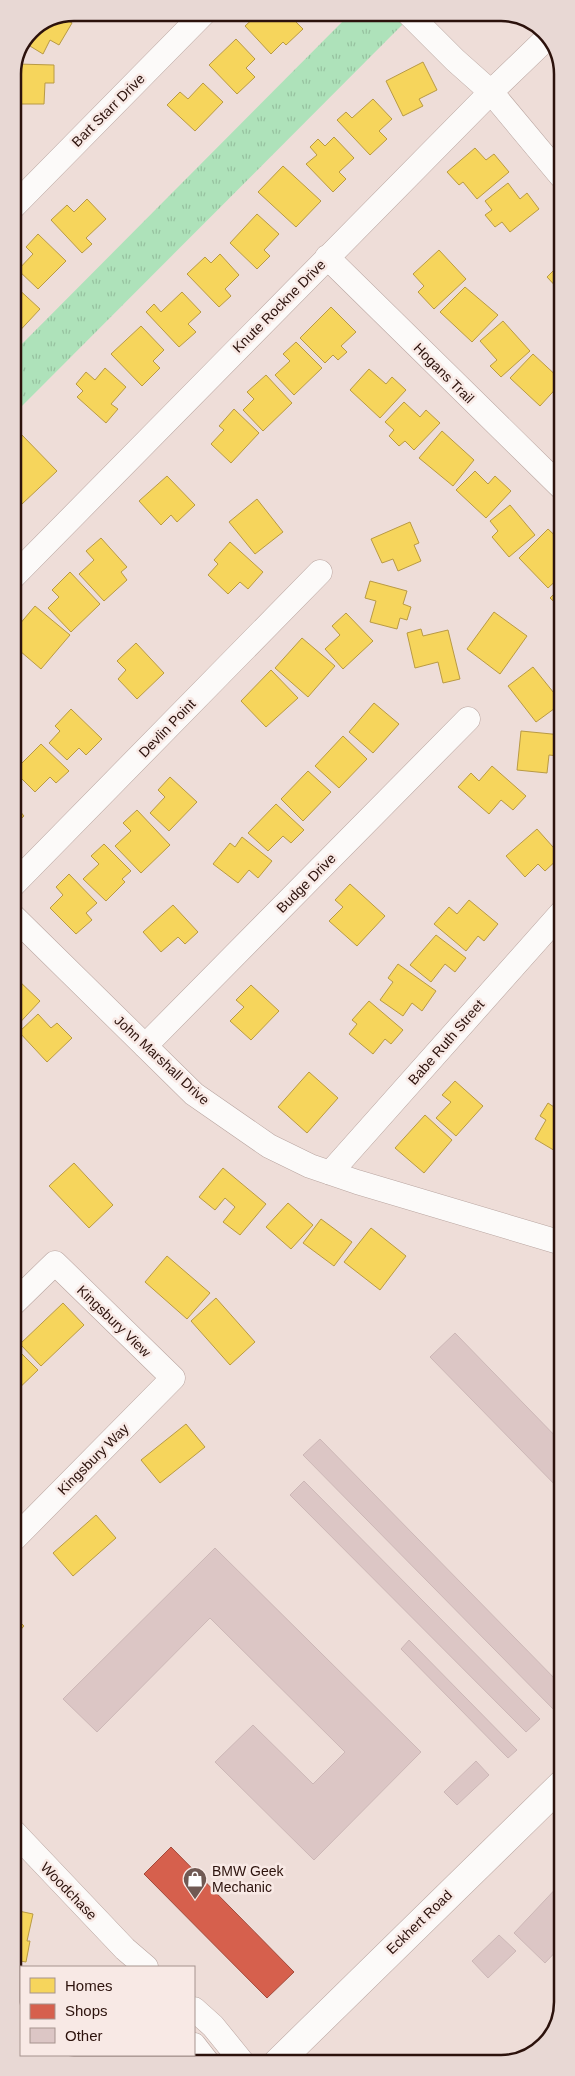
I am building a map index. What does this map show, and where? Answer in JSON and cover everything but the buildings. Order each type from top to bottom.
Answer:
[{"type":"main road","name":"Eckhert Road","points":[[285,2055],[371,1968],[554,1792]]},
{"type":"street","name":"Bart Starr Drive","points":[[21,199],[196,21]]},
{"type":"street","points":[[416,21],[491,92],[554,168]]},
{"type":"street","name":"Knute Rockne Drive","points":[[21,569],[327,257],[543,42]]},
{"type":"street","name":"Hogans Trail","points":[[327,257],[554,480]]},
{"type":"street","name":"Devlin Point","points":[[21,877],[320,572]]},
{"type":"street","name":"Budge Drive","points":[[145,1046],[468,719]]},
{"type":"street","name":"Babe Ruth Street","points":[[330,1173],[554,921]]},
{"type":"street","name":"John Marshall Drive","points":[[21,924],[194,1094],[236,1125],[269,1146],[330,1173],[554,1241]]},
{"type":"street","name":"Kingsbury View","points":[[21,1296],[55,1263],[173,1378]]},
{"type":"street","name":"Kingsbury Way","points":[[21,1533],[173,1378]]},
{"type":"street","name":"Woodchase","points":[[21,1840],[131,1958],[144,1966]]},
{"type":"street","points":[[195,2010],[213,2026],[237,2055]]},
{"type":"green space","points":[[343,21],[406,21],[21,407],[21,345]]},
{"type":"place","name":"BMW Geek Mechanic","points":[[195,1900]]}]
